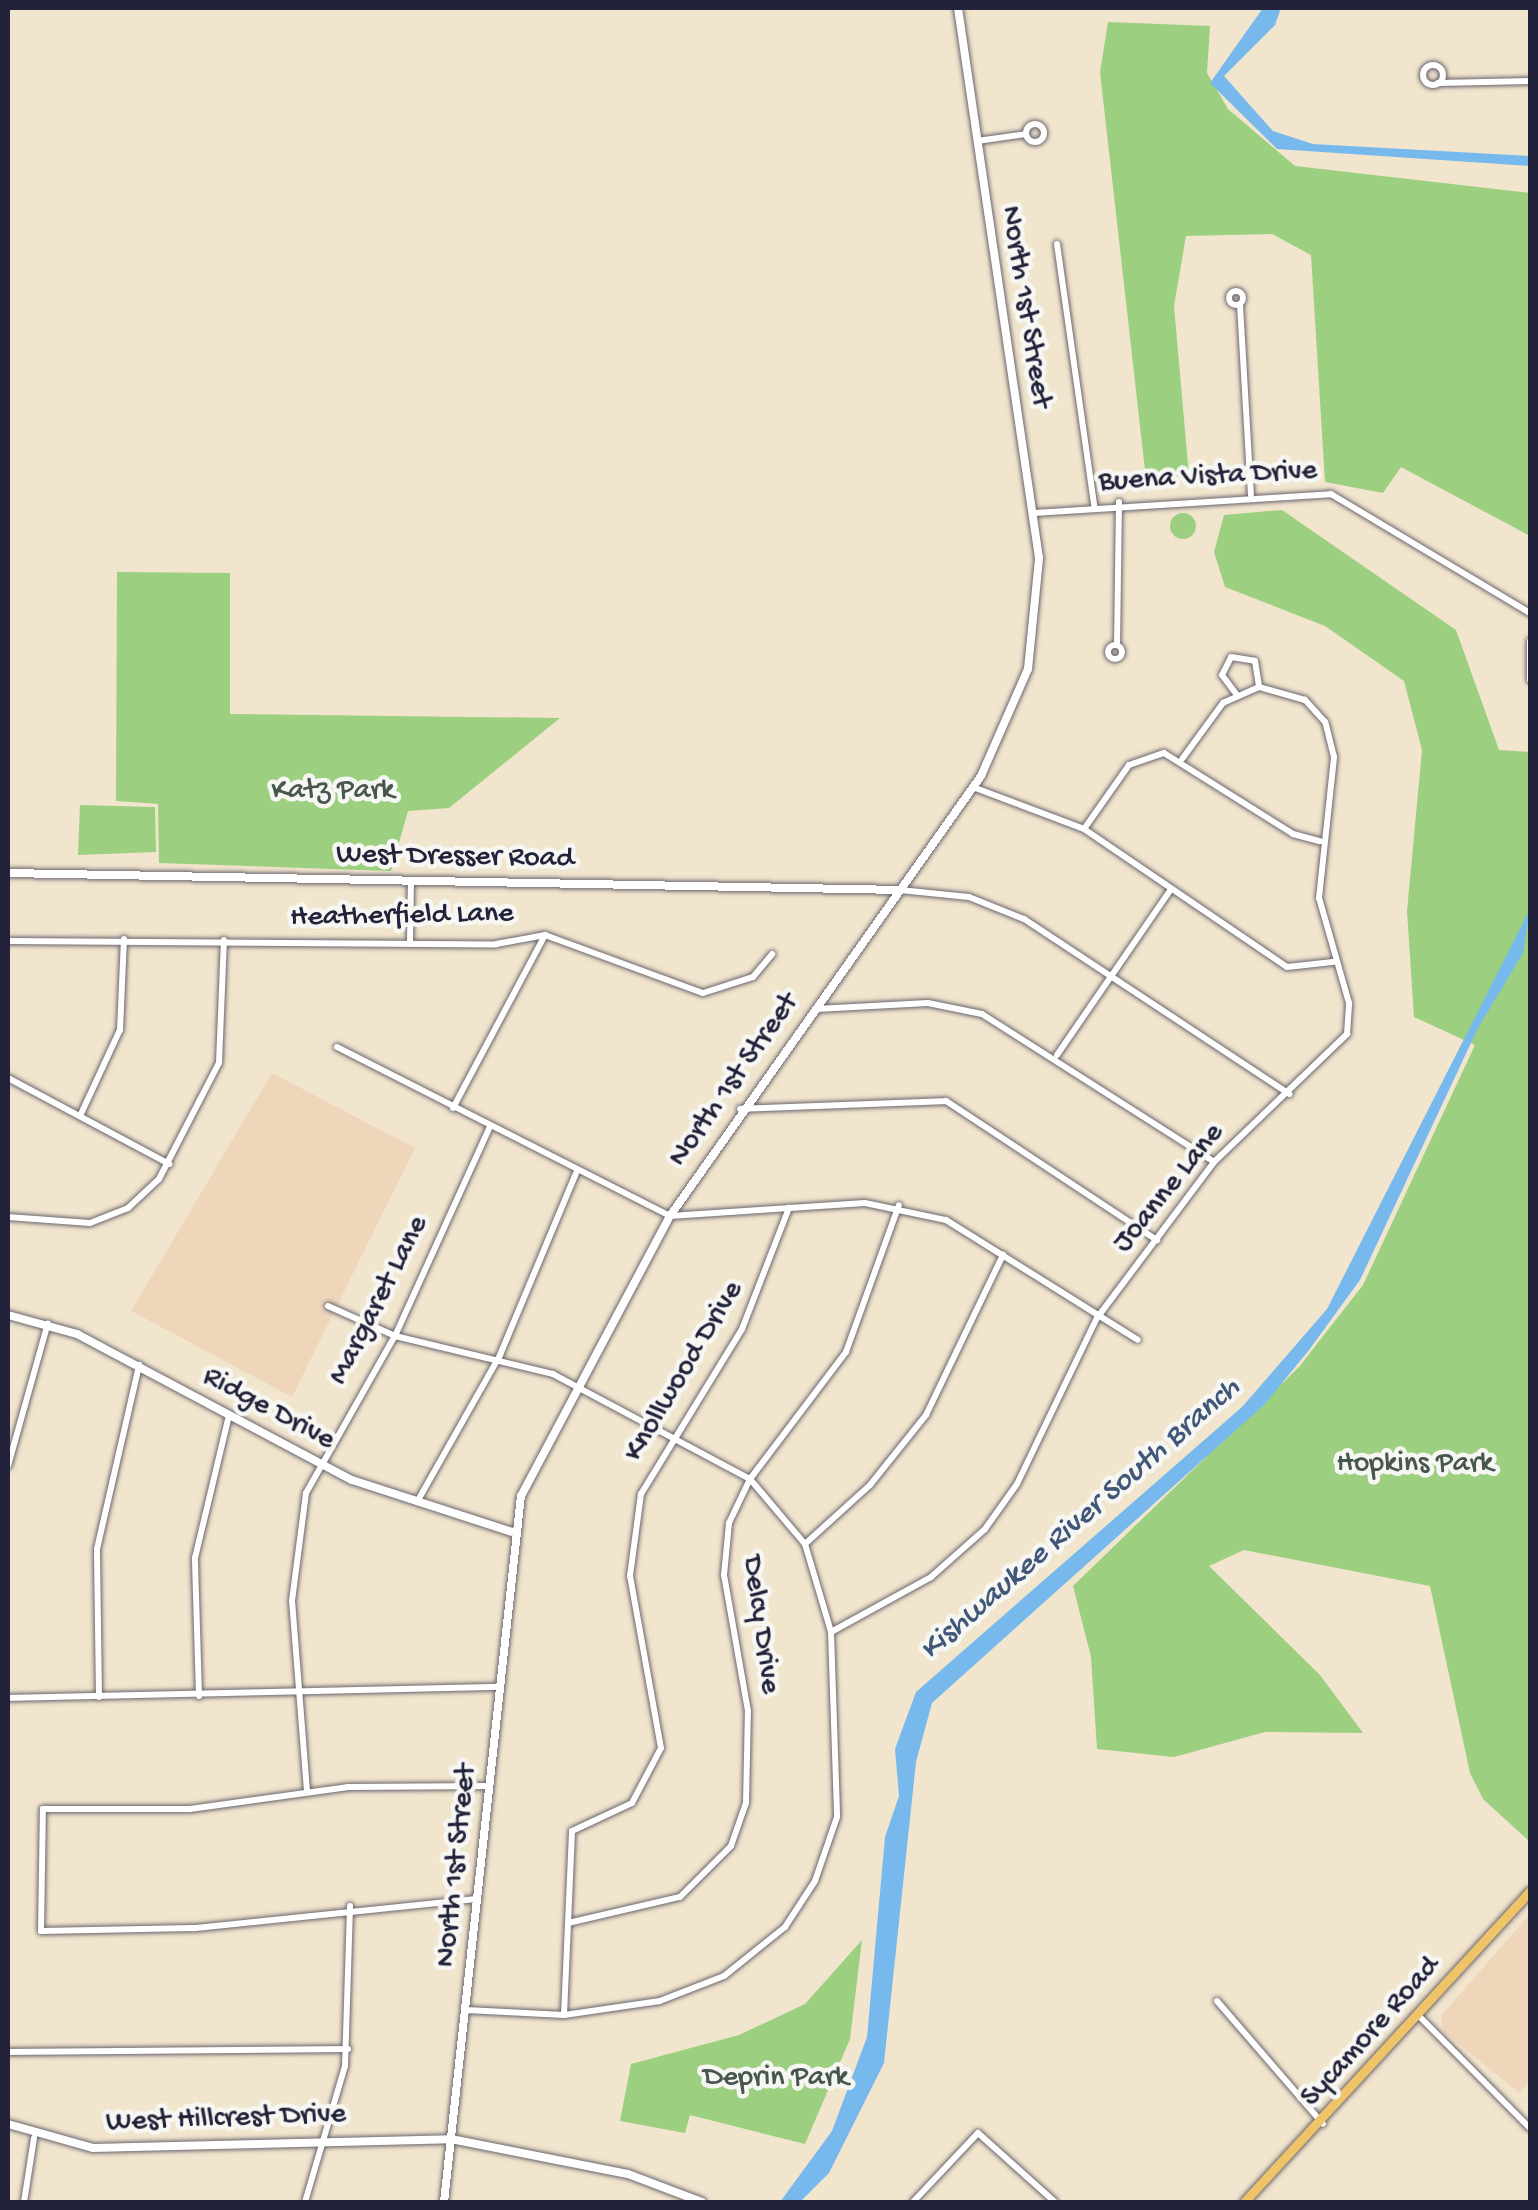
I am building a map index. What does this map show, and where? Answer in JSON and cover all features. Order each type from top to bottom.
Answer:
[{"type":"main road","name":"Sycamore Road","points":[[1244,2202],[1324,2124],[1530,1891]]},
{"type":"street","name":"North 1st Street","points":[[444,2202],[490,1786],[512,1532],[579,1388],[670,1216],[740,1109],[973,787],[1028,669],[1040,592],[1034,513],[958,8]]},
{"type":"street","points":[[1438,84],[1530,81]]},
{"type":"street","points":[[976,142],[1026,134]]},
{"type":"street","points":[[1057,244],[1094,505]]},
{"type":"street","points":[[1240,305],[1252,495]]},
{"type":"street","name":"Buena Vista Drive","points":[[1034,513],[1119,502],[1252,495],[1350,500],[1530,614]]},
{"type":"street","points":[[1118,645],[1119,502]]},
{"type":"street","points":[[1530,641],[1524,658],[1530,680]]},
{"type":"street","name":"Joanne Lane","points":[[831,1632],[931,1577],[985,1529],[1022,1475],[1098,1318],[1214,1162],[1348,1034],[1348,1003],[1333,962],[1319,898],[1320,840],[1332,736],[1305,700],[1260,687],[1255,661],[1231,657],[1222,674],[1237,695]]},
{"type":"street","points":[[1182,759],[1237,695],[1260,687]]},
{"type":"street","points":[[1084,828],[1136,760],[1182,759],[1293,834],[1320,840]]},
{"type":"street","points":[[973,787],[1084,828],[1287,967],[1333,962]]},
{"type":"street","name":"West Dresser Road","points":[[8,873],[900,890]]},
{"type":"street","points":[[410,942],[411,879]]},
{"type":"street","points":[[1057,1055],[1171,888]]},
{"type":"street","points":[[900,890],[1002,908],[1288,1094]]},
{"type":"street","points":[[453,1108],[546,936]]},
{"type":"street","name":"Heatherfield Lane","points":[[8,942],[410,942],[546,936],[703,992],[753,977],[772,954]]},
{"type":"street","points":[[80,1116],[120,1030],[124,940]]},
{"type":"street","points":[[8,1217],[63,1226],[104,1219],[139,1200],[170,1164],[219,1062],[224,940]]},
{"type":"street","points":[[812,1010],[964,1008],[1057,1055],[1214,1162]]},
{"type":"street","points":[[337,1047],[576,1173],[670,1216],[899,1205],[946,1220],[1138,1340]]},
{"type":"street","points":[[8,1078],[170,1164]]},
{"type":"street","points":[[740,1109],[946,1101],[1158,1240]]},
{"type":"street","name":"Margaret Lane","points":[[307,1791],[293,1573],[316,1462],[395,1336],[490,1127]]},
{"type":"street","points":[[417,1503],[500,1355],[576,1173]]},
{"type":"street","name":"Delcy Drive","points":[[568,1922],[626,1916],[690,1892],[726,1855],[742,1820],[746,1688],[724,1562],[750,1479],[846,1352],[899,1205]]},
{"type":"street","name":"Knollwood Drive","points":[[568,1922],[573,1829],[632,1803],[659,1757],[630,1562],[641,1494],[669,1434],[742,1329],[789,1208]]},
{"type":"street","points":[[805,1544],[870,1485],[926,1415],[1003,1255]]},
{"type":"street","points":[[328,1306],[395,1336],[500,1355],[579,1388],[750,1479],[805,1544],[831,1632],[838,1810],[800,1907],[762,1949],[713,1982],[638,2006],[564,2015],[466,2010]]},
{"type":"street","name":"Ridge Drive","points":[[8,1315],[48,1323],[139,1365],[316,1462],[417,1503],[512,1532]]},
{"type":"street","points":[[8,1466],[48,1323]]},
{"type":"street","points":[[99,1698],[96,1549],[139,1365]]},
{"type":"street","points":[[199,1696],[196,1558],[229,1415]]},
{"type":"street","points":[[8,1698],[499,1687]]},
{"type":"street","points":[[476,1899],[350,1906],[193,1928],[41,1931],[43,1809],[190,1809],[307,1791],[490,1786]]},
{"type":"street","points":[[305,2202],[330,2139],[348,2049],[350,1906]]},
{"type":"street","points":[[564,2015],[568,1922]]},
{"type":"street","points":[[1217,2001],[1242,2022],[1265,2065],[1324,2124]]},
{"type":"street","points":[[1420,2017],[1530,2128]]},
{"type":"street","points":[[8,2052],[348,2049]]},
{"type":"street","name":"West Hillcrest Drive","points":[[8,2124],[34,2138],[93,2148],[330,2139],[451,2139],[628,2174],[702,2202]]},
{"type":"street","points":[[913,2202],[956,2153],[985,2134],[1055,2202]]},
{"type":"street","points":[[24,2202],[34,2138]]},
{"type":"shaded area","points":[[272,1073],[415,1148],[292,1397],[131,1311]]},
{"type":"shaded area","points":[[1530,1914],[1530,2081],[1519,2093],[1443,2031],[1441,2016]]},
{"type":"green space","points":[[1108,22],[1210,26],[1207,73],[1228,109],[1295,166],[1530,193],[1530,536],[1401,467],[1383,493],[1325,482],[1311,255],[1272,234],[1186,236],[1174,306],[1189,476],[1146,479],[1100,72]]},
{"type":"green space","name":"Hopkins Park","points":[[1282,510],[1456,630],[1499,750],[1530,752],[1530,1842],[1483,1799],[1470,1773],[1430,1586],[1244,1550],[1209,1566],[1320,1675],[1363,1733],[1265,1732],[1174,1757],[1097,1749],[1091,1657],[1073,1586],[1299,1367],[1363,1285],[1475,1045],[1414,1017],[1407,911],[1422,750],[1404,681],[1325,626],[1225,587],[1214,552],[1224,515]]},
{"type":"green space","points":[[1183,513],[1193,516],[1193,536],[1183,539],[1173,536],[1170,526],[1173,516]]},
{"type":"green space","name":"Katz Park","points":[[117,572],[230,573],[230,714],[560,718],[449,808],[408,811],[391,871],[159,863],[158,804],[116,801]]},
{"type":"green space","points":[[80,805],[155,807],[156,852],[78,855]]},
{"type":"green space","name":"Deprin Park","points":[[862,1940],[850,2039],[805,2144],[690,2115],[685,2133],[620,2121],[631,2064],[739,2035],[805,2004]]},
{"type":"water","points":[[1263,8],[1281,8],[1275,25],[1224,76],[1273,131],[1313,144],[1530,156],[1530,166],[1277,149],[1210,83]]},
{"type":"water","points":[[1530,909],[1523,953],[1478,1028],[1360,1280],[1309,1350],[1264,1405],[932,1703],[916,1762],[884,2063],[829,2173],[800,2202],[780,2202],[832,2131],[867,2037],[885,1837],[899,1796],[895,1749],[916,1692],[1242,1407],[1327,1309]]},
{"type":"water label","name":"Kishwaukee River South Branch","points":[[1081,1520]]}]
